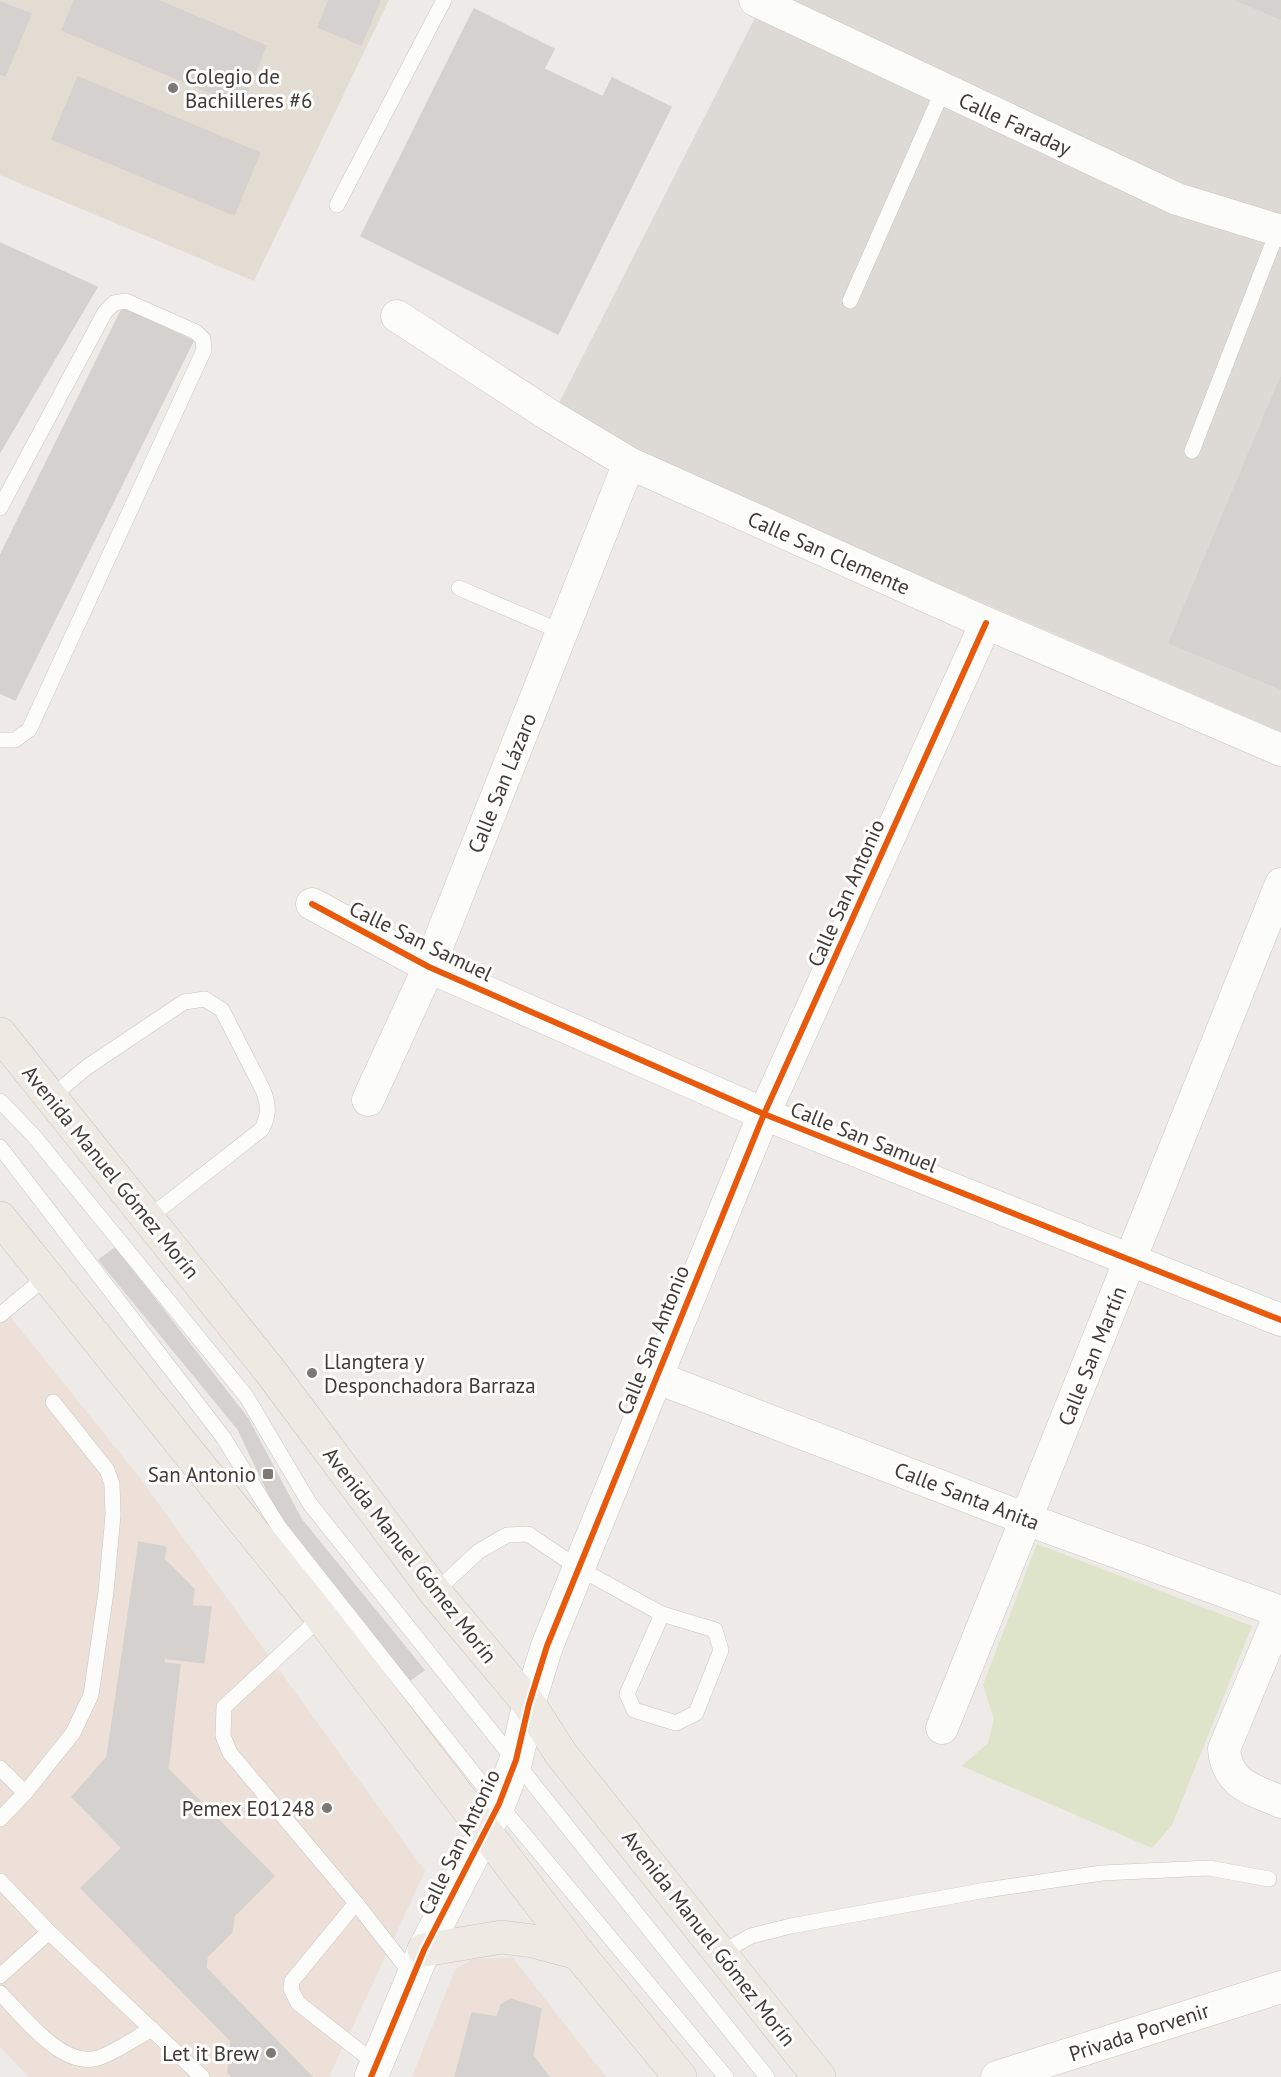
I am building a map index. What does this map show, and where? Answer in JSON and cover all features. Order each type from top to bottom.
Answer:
[{"type":"main road","name":"Avenida Manuel Gómez Morín","points":[[0,1034],[270,1371],[435,1592],[529,1704],[561,1754],[819,2077]]},
{"type":"main road","points":[[0,1218],[321,1617],[492,1818],[578,1953],[680,2077]]},
{"type":"main road","points":[[419,1963],[502,1937],[533,1941],[578,1953]]},
{"type":"street","name":"Calle Faraday","points":[[755,0],[1177,199],[1279,230]]},
{"type":"street","name":"Calle San Clemente","points":[[398,316],[549,415],[629,463],[986,623],[1281,750]]},
{"type":"street","name":"Calle San Lázaro","points":[[368,1100],[429,967],[629,463]]},
{"type":"street","name":"Calle San Antonio","points":[[374,2070],[419,1963],[492,1818],[516,1760],[529,1704],[547,1646],[764,1114],[986,623]]},
{"type":"street","name":"Calle San Martín","points":[[942,1728],[1281,884]]},
{"type":"street","name":"Calle San Samuel","points":[[312,904],[429,967],[764,1114],[1130,1262],[1281,1320]]},
{"type":"street","name":"Calle Santa Anita","points":[[655,1377],[1026,1519],[1281,1612]]},
{"type":"street","points":[[1281,1612],[1224,1749],[1225,1762],[1231,1774],[1242,1785],[1281,1802]]},
{"type":"street","name":"Privada Porvenir","points":[[997,2077],[1281,1988]]},
{"type":"lane","points":[[337,205],[444,0]]},
{"type":"lane","points":[[850,301],[943,90]]},
{"type":"lane","points":[[1192,451],[1279,230]]},
{"type":"lane","points":[[0,508],[105,312],[114,303],[126,301],[196,332],[203,339],[204,350],[29,730],[15,740],[0,740]]},
{"type":"lane","points":[[459,588],[562,632]]},
{"type":"lane","points":[[50,1098],[87,1067],[184,1002],[205,999],[222,1010],[263,1090],[268,1102],[268,1117],[262,1129],[147,1219]]},
{"type":"lane","points":[[0,1101],[33,1135],[246,1396],[310,1504],[767,2077]]},
{"type":"lane","points":[[0,1147],[223,1437],[279,1527],[492,1818],[726,2077]]},
{"type":"lane","points":[[0,1315],[47,1276]]},
{"type":"lane","points":[[0,1819],[25,1793],[74,1733],[91,1695],[106,1592],[114,1498],[107,1470],[53,1402]]},
{"type":"lane","points":[[435,1592],[479,1551],[507,1535],[528,1534],[580,1569],[662,1614],[715,1630],[720,1642],[720,1650],[696,1713],[676,1723],[634,1710],[627,1694],[662,1614]]},
{"type":"lane","points":[[321,1617],[224,1707],[223,1736],[230,1753],[356,1903],[419,1963]]},
{"type":"lane","points":[[0,1768],[25,1793]]},
{"type":"lane","points":[[721,1953],[751,1936],[791,1926],[986,1890],[1102,1873],[1209,1868],[1269,1879]]},
{"type":"lane","points":[[0,1881],[202,2077]]},
{"type":"lane","points":[[356,1903],[292,1981],[291,1989],[298,2004],[374,2070]]},
{"type":"lane","points":[[0,1976],[50,1932]]},
{"type":"lane","points":[[0,1993],[52,2046],[83,2058],[97,2058],[152,2029]]},
{"type":"shaded area","name":"Colegio de Bachilleres #6","points":[[0,0],[389,0],[254,281],[0,175]]},
{"type":"shaded area","points":[[764,0],[1281,0],[1281,732],[632,451],[557,407]]},
{"type":"shaded area","points":[[0,1304],[139,1477],[425,1871],[329,2077],[29,2077],[0,2047]]},
{"type":"shaded area","points":[[513,1958],[606,2077],[412,2077],[455,1970],[472,1959]]},
{"type":"green space","points":[[1037,1544],[1252,1626],[1172,1825],[1152,1848],[962,1766],[988,1743],[994,1719],[983,1685]]},
{"type":"building","points":[[75,0],[157,0],[266,46],[241,106],[62,30]]},
{"type":"building","points":[[329,0],[380,0],[361,45],[318,27]]},
{"type":"building","points":[[1236,0],[1281,0],[1281,19]]},
{"type":"building","points":[[0,2],[31,14],[5,76],[0,74]]},
{"type":"building","points":[[474,9],[554,49],[544,69],[603,97],[612,78],[671,107],[558,334],[361,236]]},
{"type":"building","points":[[78,77],[260,153],[234,215],[52,139]]},
{"type":"building","points":[[0,243],[97,287],[0,452]]},
{"type":"building","points":[[123,307],[193,341],[15,700],[0,693],[0,556]]},
{"type":"building","points":[[1281,377],[1281,689],[1169,643]]},
{"type":"building","name":"San Antonio","points":[[115,1248],[248,1419],[301,1519],[424,1670],[410,1680],[285,1528],[238,1429],[99,1260]]},
{"type":"building","points":[[139,1542],[166,1547],[164,1559],[194,1589],[192,1606],[211,1607],[204,1663],[164,1658],[164,1663],[180,1665],[168,1769],[274,1876],[234,1916],[232,1932],[207,1957],[206,1968],[312,2077],[232,2077],[228,2072],[231,2041],[81,1888],[122,1848],[72,1797],[107,1757]]},
{"type":"building","points":[[511,1999],[541,2009],[529,2077],[455,2077],[472,2013],[497,2017],[501,2005]]},
{"type":"building","points":[[534,2057],[549,2077],[529,2077]]},
{"type":"cycle path","points":[[371,2077],[424,1950],[499,1804],[516,1760],[529,1704],[547,1646],[764,1114],[986,623]]},
{"type":"cycle path","points":[[312,904],[429,967],[764,1114],[1281,1320]]},
{"type":"place","name":"Colegio de Bachilleres #6","points":[[173,88]]},
{"type":"place","name":"Llangtera y Desponchadora Barraza","points":[[312,1373]]},
{"type":"place","name":"San Antonio","points":[[268,1474]]},
{"type":"place","name":"Pemex E01248","points":[[327,1808]]},
{"type":"place","name":"Let it Brew","points":[[271,2053]]}]
